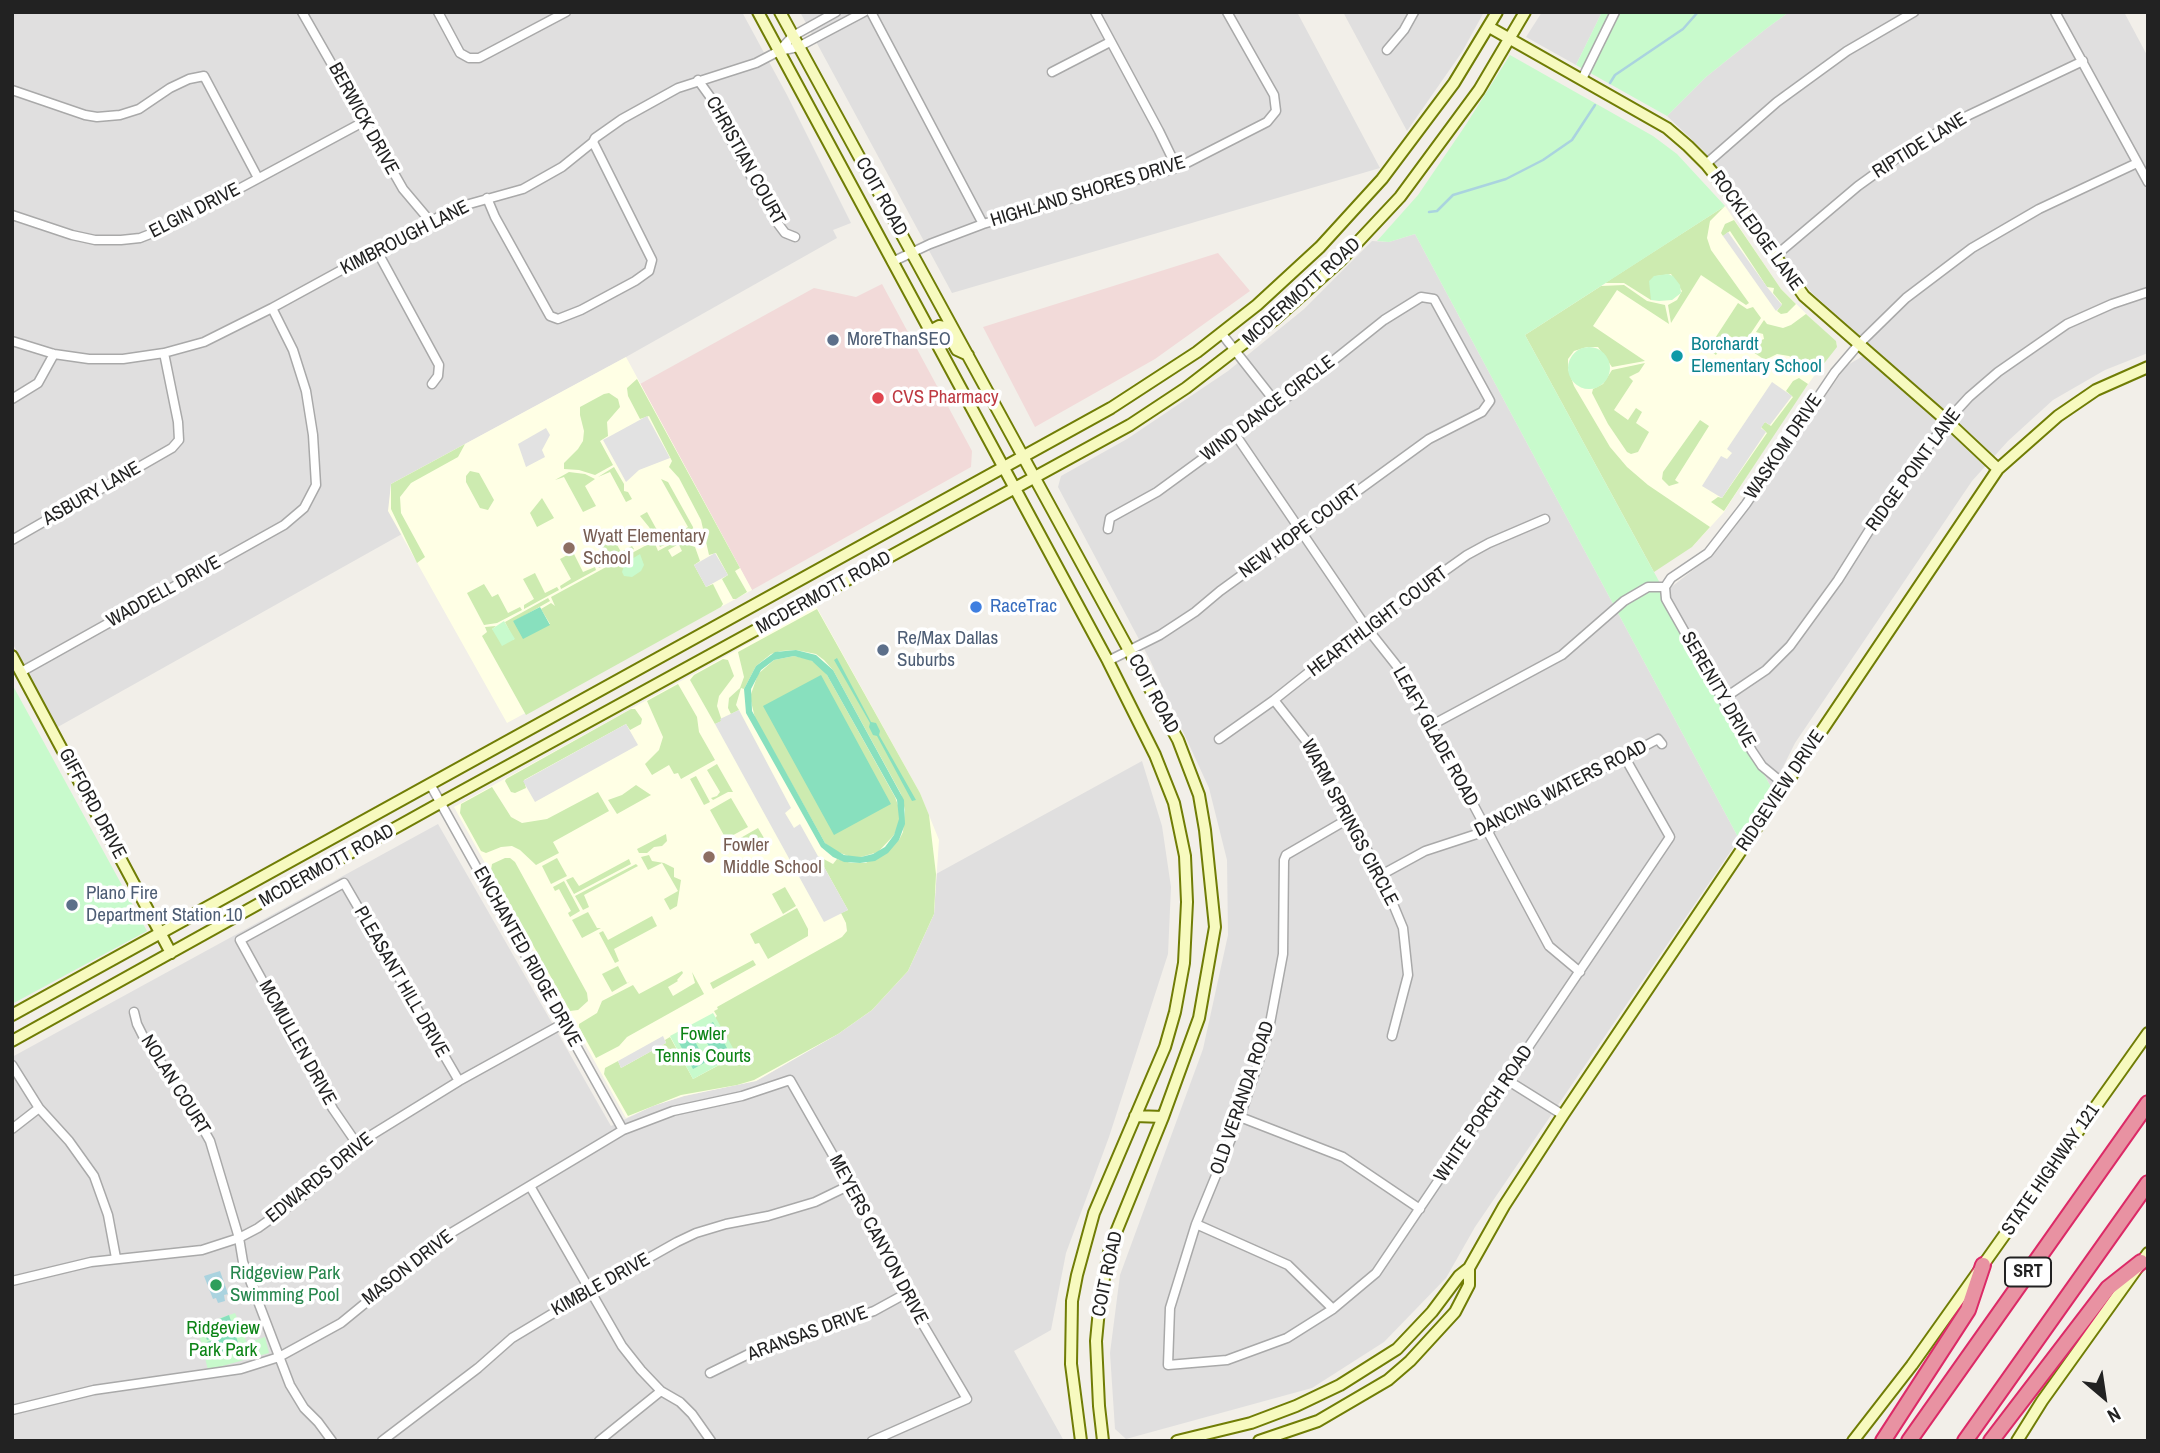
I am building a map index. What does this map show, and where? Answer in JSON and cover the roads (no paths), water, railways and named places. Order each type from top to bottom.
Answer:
[{"type":"highway","name":"SRT","points":[[1909,1441],[2148,1103]]},
{"type":"highway","name":"SRT","points":[[1965,1441],[2148,1183]]},
{"type":"highway","points":[[1991,1441],[2109,1288],[2145,1258]]},
{"type":"highway","points":[[1883,1441],[1968,1310],[1983,1265]]},
{"type":"main road","name":"COIT ROAD","points":[[758,12],[1108,661],[1167,782],[1174,803],[1185,856],[1186,933],[1180,984],[1165,1047],[1094,1213],[1072,1301],[1071,1364],[1081,1441]]},
{"type":"main road","name":"COIT ROAD","points":[[780,12],[1178,740],[1199,795],[1215,927],[1199,1018],[1163,1117],[1110,1247],[1100,1299],[1096,1341],[1103,1441]]},
{"type":"main road","name":"MCDERMOTT ROAD","points":[[12,1015],[1116,405],[1222,334],[1320,247],[1382,179],[1454,83],[1497,12]]},
{"type":"main road","name":"MCDERMOTT ROAD","points":[[12,1041],[1130,425],[1186,387],[1274,320],[1341,260],[1400,197],[1479,90],[1525,12]]},
{"type":"main road","name":"ROCKLEDGE LANE","points":[[1489,27],[1667,128],[1706,164],[1804,296],[1947,421],[1998,470]]},
{"type":"main road","points":[[930,331],[939,326],[944,327],[957,351],[968,355]]},
{"type":"main road","name":"RIDGEVIEW DRIVE","points":[[1177,1441],[1251,1423],[1296,1406],[1339,1385],[1397,1349],[1432,1312],[1459,1276],[1469,1268],[1504,1206],[1563,1115],[1998,470],[2058,416],[2096,390],[2148,367]]},
{"type":"main road","points":[[814,572],[826,592]]},
{"type":"main road","points":[[671,651],[682,671]]},
{"type":"main road","name":"GIFFORD DRIVE","points":[[12,656],[171,953]]},
{"type":"main road","points":[[264,876],[275,895]]},
{"type":"main road","points":[[68,985],[79,1004]]},
{"type":"main road","name":"STATE HIGHWAY 121","points":[[1853,1441],[1912,1365],[2148,1033]]},
{"type":"main road","points":[[1142,1100],[1163,1117]]},
{"type":"main road","points":[[1135,1116],[1163,1117]]},
{"type":"main road","points":[[2017,1441],[2042,1401],[2145,1258]]},
{"type":"main road","name":"RIDGEVIEW DRIVE","points":[[1259,1441],[1318,1421],[1388,1380],[1410,1361],[1455,1312],[1469,1285],[1469,1268]]},
{"type":"street","points":[[438,12],[466,58],[478,58],[566,12]]},
{"type":"street","points":[[779,51],[793,36],[836,12]]},
{"type":"street","points":[[779,51],[798,47],[864,12]]},
{"type":"street","points":[[871,12],[983,224]]},
{"type":"street","points":[[1094,12],[1177,168]]},
{"type":"street","name":"HIGHLAND SHORES DRIVE","points":[[892,262],[983,224],[1177,168],[1261,126],[1276,111],[1274,95],[1227,12]]},
{"type":"street","points":[[1387,50],[1404,30],[1413,12]]},
{"type":"street","points":[[1582,79],[1615,12]]},
{"type":"street","points":[[1706,164],[1777,102],[1847,51],[1914,12]]},
{"type":"street","points":[[2055,12],[2148,183]]},
{"type":"street","name":"BERWICK DRIVE","points":[[304,13],[403,189],[430,221]]},
{"type":"street","points":[[1052,72],[1110,42]]},
{"type":"street","name":"KIMBROUGH LANE","points":[[12,341],[54,354],[89,359],[123,359],[164,353],[221,335],[454,208],[523,189],[562,167],[622,119],[678,88],[756,63],[779,51]]},
{"type":"street","name":"RIPTIDE LANE","points":[[1774,257],[1858,186],[1915,145],[1969,115],[2083,61]]},
{"type":"street","points":[[12,90],[97,117],[139,109],[170,88],[189,79],[204,76],[258,178]]},
{"type":"street","name":"CHRISTIAN COURT","points":[[698,80],[711,98],[724,127],[776,220],[785,233],[795,237]]},
{"type":"street","name":"ELGIN DRIVE","points":[[12,215],[95,240],[140,238],[168,228],[365,121]]},
{"type":"street","points":[[487,198],[550,316],[558,319],[581,310],[635,281],[649,271],[652,260],[593,142]]},
{"type":"street","name":"WASKOM DRIVE","points":[[1430,726],[1562,655],[1624,601],[1648,587],[1665,587],[1671,578],[1695,564],[1717,543],[1746,504],[1835,372],[1906,298],[1972,248],[2039,209],[2137,163]]},
{"type":"street","points":[[377,251],[439,365],[438,376],[432,384]]},
{"type":"street","name":"RIDGE POINT LANE","points":[[1723,699],[1766,670],[1790,646],[1838,580],[1882,510],[1947,421],[1998,372],[2056,331],[2112,304],[2148,292]]},
{"type":"street","name":"WIND DANCE CIRCLE","points":[[1108,529],[1111,518],[1157,492],[1277,404],[1384,320],[1422,297],[1434,299],[1490,401]]},
{"type":"street","name":"WADDELL DRIVE","points":[[21,671],[284,525],[304,508],[316,485],[310,413],[293,351],[272,308]]},
{"type":"street","points":[[1222,334],[1277,404]]},
{"type":"street","name":"ASBURY LANE","points":[[12,540],[172,448],[178,440],[178,422],[164,353]]},
{"type":"street","points":[[12,399],[38,383],[54,354]]},
{"type":"street","name":"NEW HOPE COURT","points":[[1108,661],[1160,635],[1195,612],[1429,439],[1482,412],[1490,401]]},
{"type":"street","name":"LEAFY GLADE ROAD","points":[[1235,434],[1366,627],[1403,674],[1549,946],[1580,972]]},
{"type":"street","name":"HEARTHLIGHT COURT","points":[[1219,739],[1274,700],[1366,627],[1467,555],[1545,519]]},
{"type":"street","name":"SERENITY DRIVE","points":[[1665,587],[1666,599],[1762,766],[1785,785]]},
{"type":"street","name":"WARM SPRINGS CIRCLE","points":[[1274,700],[1307,742],[1381,875],[1403,928],[1408,975],[1392,1036]]},
{"type":"street","name":"DANCING WATERS ROAD","points":[[1381,875],[1425,851],[1486,831],[1658,739],[1662,744]]},
{"type":"street","name":"WHITE PORCH ROAD","points":[[1168,1365],[1227,1360],[1287,1338],[1333,1309],[1376,1273],[1670,837],[1624,756]]},
{"type":"street","name":"ENCHANTED RIDGE DRIVE","points":[[430,784],[623,1130]]},
{"type":"street","name":"OLD VERANDA ROAD","points":[[1168,1365],[1170,1308],[1196,1224],[1240,1117],[1268,1034],[1280,967],[1286,855],[1348,819]]},
{"type":"street","name":"MCMULLEN DRIVE","points":[[344,883],[240,940],[333,1109],[357,1144]]},
{"type":"street","name":"PLEASANT HILL DRIVE","points":[[344,883],[459,1081]]},
{"type":"street","name":"NOLAN COURT","points":[[134,1012],[136,1024],[145,1040],[184,1095],[210,1141],[239,1238],[243,1262],[290,1385],[304,1408],[331,1441]]},
{"type":"street","name":"EDWARDS DRIVE","points":[[12,1281],[59,1268],[116,1258],[182,1254],[222,1245],[239,1238],[258,1228],[304,1195],[357,1144],[459,1081],[564,1023]]},
{"type":"street","points":[[12,1065],[39,1108],[69,1141],[94,1176],[108,1215],[116,1258]]},
{"type":"street","name":"MASON DRIVE","points":[[12,1410],[94,1390],[241,1369],[279,1357],[341,1323],[451,1233],[623,1130],[673,1111],[742,1096],[790,1080]]},
{"type":"street","name":"MEYERS CANYON DRIVE","points":[[790,1080],[850,1185],[905,1294],[967,1399],[872,1441]]},
{"type":"street","points":[[1507,1080],[1563,1115]]},
{"type":"street","points":[[12,1129],[39,1108]]},
{"type":"street","points":[[1240,1117],[1343,1157],[1420,1209]]},
{"type":"street","name":"KIMBLE DRIVE","points":[[382,1441],[478,1368],[512,1338],[590,1291],[696,1233],[815,1202],[850,1185]]},
{"type":"street","points":[[530,1186],[622,1346],[662,1391],[680,1402],[692,1414],[711,1441]]},
{"type":"street","points":[[1196,1224],[1288,1265],[1333,1309]]},
{"type":"street","name":"ARANSAS DRIVE","points":[[710,1373],[767,1345],[874,1311],[905,1294]]},
{"type":"street","points":[[598,1441],[662,1391]]},
{"type":"water","name":"Ridgeview Park Swimming Pool","points":[[220,1271],[228,1294],[224,1295],[225,1301],[218,1303],[216,1298],[213,1299],[204,1276]]},
{"type":"waterway","points":[[1610,83],[1615,75],[1683,29],[1698,12]]},
{"type":"waterway","points":[[1429,212],[1437,211],[1453,195],[1506,179],[1543,160],[1572,140],[1595,105]]},
{"type":"place","name":"MoreThanSEO","points":[[833,340]]},
{"type":"place","name":"Borchardt Elementary School","points":[[1677,356]]},
{"type":"place","name":"CVS Pharmacy","points":[[878,398]]},
{"type":"place","name":"Wyatt Elementary School","points":[[569,548]]},
{"type":"place","name":"RaceTrac","points":[[976,607]]},
{"type":"place","name":"Re/Max Dallas Suburbs","points":[[883,650]]},
{"type":"place","name":"Fowler Middle School","points":[[709,857]]},
{"type":"place","name":"Plano Fire Department Station 10","points":[[72,905]]},
{"type":"place","name":"Ridgeview Park Swimming Pool","points":[[216,1285]]},
{"type":"park label","name":"Fowler Tennis Courts","points":[[703,1046]]},
{"type":"park label","name":"Ridgeview Park Park","points":[[223,1340]]}]
